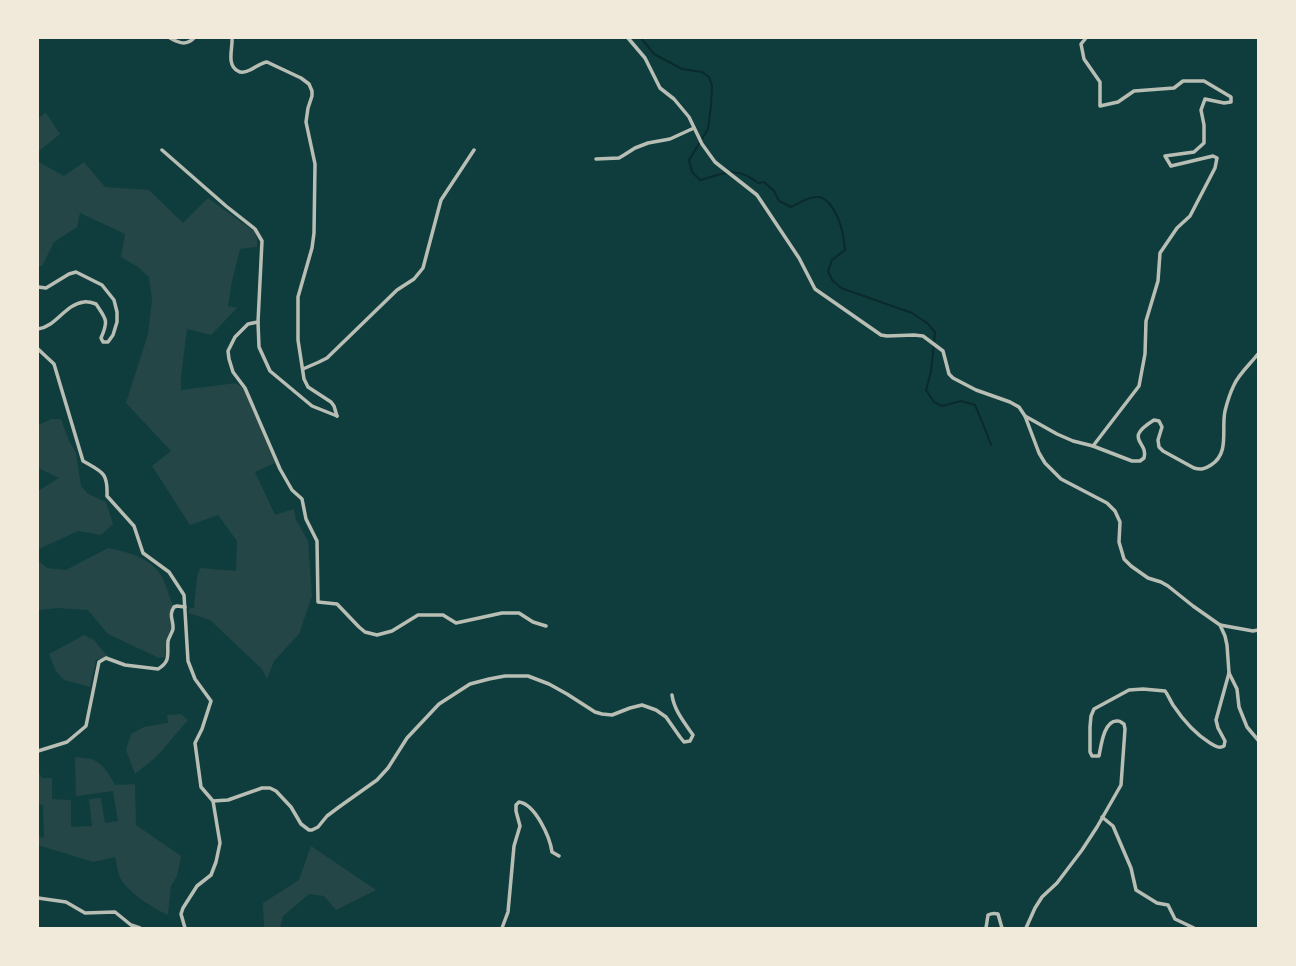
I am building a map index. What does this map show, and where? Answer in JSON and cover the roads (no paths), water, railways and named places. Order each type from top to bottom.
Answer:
[{"type":"street","points":[[170,38],[178,43],[184,44],[192,41],[194,38]]},
{"type":"street","points":[[162,150],[226,206],[256,229],[262,241],[258,322],[260,347],[270,371],[312,406],[337,416],[331,402],[308,387],[304,380],[298,340],[298,297],[312,248],[314,233],[315,164],[306,122],[312,91],[309,84],[301,78],[267,62],[261,63],[248,71],[240,72],[234,69],[231,62],[232,38]]},
{"type":"street","points":[[628,38],[645,58],[660,88],[674,99],[689,117],[702,144],[714,162],[757,195],[799,258],[815,289],[880,335],[923,336],[943,351],[949,374],[953,378],[976,390],[1010,402],[1019,407],[1025,416],[1039,453],[1045,463],[1061,479],[1107,503],[1115,511],[1120,522],[1119,542],[1124,559],[1131,566],[1148,578],[1168,586],[1220,625],[1253,631],[1258,630]]},
{"type":"street","points":[[1086,38],[1081,44],[1084,59],[1100,82],[1100,106],[1118,102],[1134,91],[1174,88],[1183,81],[1204,81],[1231,97],[1231,102],[1224,103],[1204,99],[1201,110],[1204,125],[1204,143],[1194,152],[1165,156],[1171,166],[1213,156],[1217,158],[1215,168],[1190,216],[1177,228],[1160,253],[1158,281],[1146,321],[1145,354],[1139,386],[1093,446]]},
{"type":"street","points":[[596,159],[619,158],[635,148],[648,143],[670,139],[694,128]]},
{"type":"street","points":[[303,369],[327,358],[397,290],[414,279],[420,273],[423,268],[440,200],[474,150]]},
{"type":"street","points":[[38,287],[46,288],[69,274],[76,272],[102,285],[114,300],[117,312],[117,322],[113,335],[108,342],[103,342],[101,338],[105,329],[106,318],[96,304],[85,301],[66,311],[45,328],[38,329]]},
{"type":"street","points":[[258,322],[248,324],[235,337],[228,351],[228,359],[233,372],[246,388],[280,469],[292,490],[302,500],[306,519],[317,541],[318,602],[336,604],[358,627],[365,632],[377,636],[392,631],[418,615],[443,615],[456,623],[502,613],[519,613],[533,622],[546,626]]},
{"type":"street","points":[[38,349],[54,364],[83,461],[101,471],[108,483],[107,496],[134,526],[143,553],[169,572],[184,595],[188,661],[195,679],[211,700],[202,729],[195,742],[201,787],[213,801],[220,843],[216,862],[211,875],[197,886],[183,908],[181,914],[185,928]]},
{"type":"street","points":[[1025,416],[1073,441],[1093,446],[1132,460],[1140,461],[1145,455],[1138,436],[1147,425],[1154,420],[1159,421],[1162,427],[1158,440],[1159,448],[1194,468],[1206,469],[1221,456],[1224,449],[1225,412],[1234,383],[1258,354]]},
{"type":"street","points":[[38,751],[67,742],[86,726],[99,662],[106,658],[125,665],[158,669],[165,664],[167,659],[168,639],[173,628],[171,612],[174,607],[184,607]]},
{"type":"street","points":[[1026,928],[1042,897],[1057,883],[1097,827],[1120,785],[1126,730],[1124,724],[1118,721],[1112,722],[1106,728],[1099,756],[1092,756],[1090,752],[1090,727],[1091,716],[1094,709],[1129,690],[1143,689],[1165,691],[1188,726],[1219,748],[1224,746],[1225,741],[1218,728],[1216,716],[1229,673],[1227,644],[1220,625]]},
{"type":"street","points":[[1229,673],[1237,689],[1238,707],[1247,727],[1258,740]]},
{"type":"street","points":[[213,801],[228,800],[262,788],[270,788],[276,791],[291,807],[302,824],[309,830],[312,830],[318,827],[327,816],[349,799],[377,780],[388,768],[407,738],[439,704],[470,684],[489,678],[528,676],[549,684],[595,712],[602,714],[612,715],[642,705],[656,710],[666,717],[684,742],[690,741],[693,735],[676,709],[672,695]]},
{"type":"street","points":[[502,928],[508,912],[514,846],[520,826],[516,811],[516,805],[519,802],[524,803],[538,816],[551,843],[552,852],[558,856]]},
{"type":"street","points":[[1102,817],[1113,826],[1131,868],[1136,890],[1157,903],[1168,905],[1175,919],[1194,928]]},
{"type":"street","points":[[38,898],[66,902],[85,913],[115,912],[131,925],[140,928]]},
{"type":"street","points":[[986,928],[988,915],[992,913],[998,914],[1002,928]]},
{"type":"waterway","points":[[641,38],[654,54],[682,69],[702,72],[709,77],[712,86],[708,129],[689,160],[692,172],[700,180],[730,172],[743,174],[758,183],[764,182],[774,191],[779,201],[791,207],[804,200],[815,197],[822,198],[827,201],[834,210],[839,221],[845,250],[832,260],[828,271],[832,280],[841,288],[912,313],[927,323],[935,332],[931,372],[926,390],[934,402],[942,406],[961,401],[975,405],[991,445]]}]
